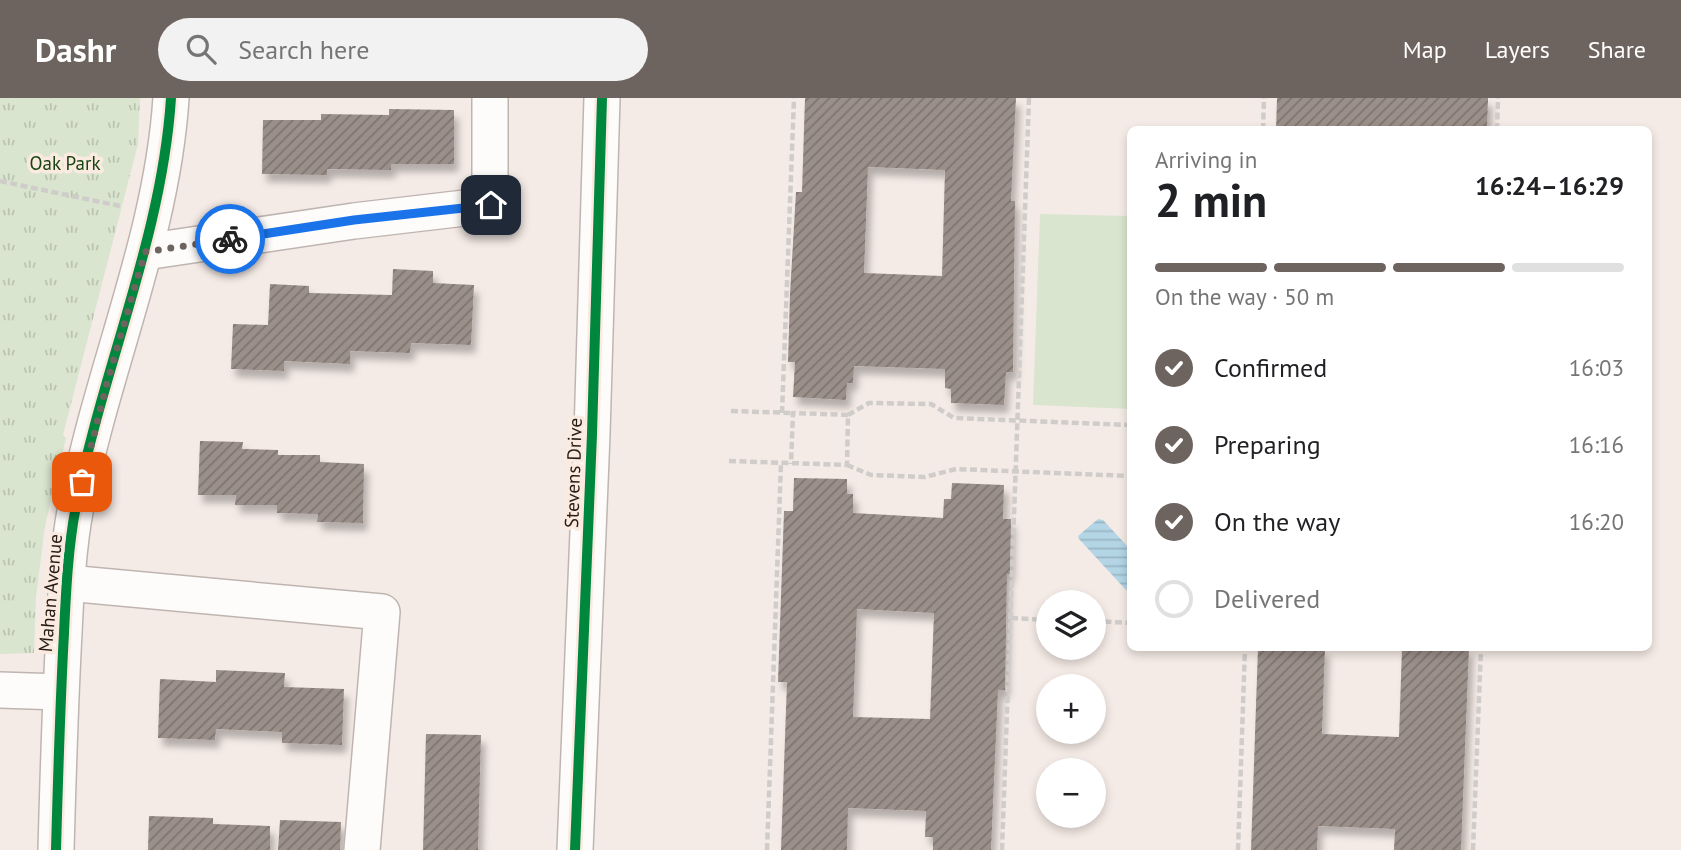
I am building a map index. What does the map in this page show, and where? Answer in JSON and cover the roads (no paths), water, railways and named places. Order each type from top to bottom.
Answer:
[{"type":"street","name":"Mahan Avenue","points":[[55,850],[67,583],[76,506],[107,383],[145,252],[168,140],[171,98]]},
{"type":"street","points":[[145,252],[354,220],[491,205],[490,98]]},
{"type":"street","name":"Stevens Drive","points":[[575,850],[602,98]]},
{"type":"street","points":[[67,583],[383,612],[362,850]]},
{"type":"street","points":[[0,690],[61,692]]},
{"type":"water","points":[[1098,519],[1103,520],[1127,546],[1127,590],[1079,539],[1078,536]]},
{"type":"park label","name":"Oak Park","points":[[65,163]]}]
